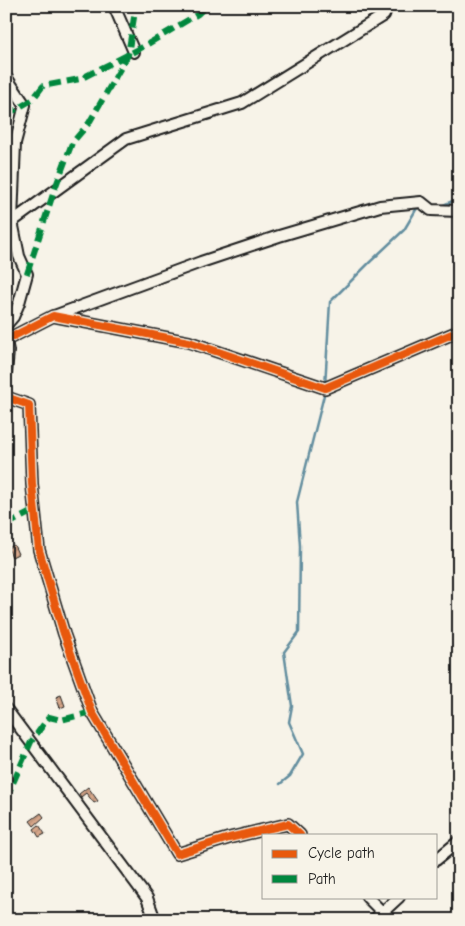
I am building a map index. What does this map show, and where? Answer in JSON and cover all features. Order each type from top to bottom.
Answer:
[{"type":"street","points":[[114,6],[134,52]]},
{"type":"street","points":[[9,223],[126,140],[242,103],[384,15],[388,6]]},
{"type":"street","points":[[6,77],[25,104],[15,143],[9,223],[26,274],[19,303],[13,317],[6,325]]},
{"type":"street","points":[[6,374],[8,351],[6,341],[53,316],[201,262],[380,206],[421,202],[431,210],[459,212]]},
{"type":"street","points":[[53,316],[189,342],[325,388],[459,331]]},
{"type":"street","points":[[6,397],[29,404],[32,484],[39,550],[64,634],[92,712],[177,854],[229,838],[288,824],[299,834]]},
{"type":"street","points":[[6,709],[147,898],[155,920]]},
{"type":"street","points":[[438,858],[459,841]]},
{"type":"street","points":[[368,898],[387,916]]},
{"type":"street","points":[[374,920],[387,916],[398,898]]},
{"type":"building","points":[[14,545],[18,554],[12,557],[8,548]]},
{"type":"building","points":[[61,695],[65,706],[60,708],[56,697]]},
{"type":"building","points":[[88,787],[98,801],[94,803],[86,793],[81,797],[79,794]]},
{"type":"building","points":[[41,813],[44,817],[34,826],[30,821]]},
{"type":"building","points":[[39,825],[45,834],[39,837],[34,829]]},
{"type":"waterway","points":[[441,206],[455,200],[459,196]]},
{"type":"waterway","points":[[325,386],[330,302],[404,230],[417,208],[424,209]]},
{"type":"waterway","points":[[280,784],[290,776],[303,754],[289,722],[292,706],[284,652],[299,632],[300,546],[297,502],[325,391]]},
{"type":"marked path","points":[[27,274],[72,143],[89,123],[128,55],[135,11],[134,6]]},
{"type":"marked path","points":[[6,115],[32,100],[43,86],[80,79],[141,48],[198,14],[206,6]]},
{"type":"marked path","points":[[6,525],[35,510]]},
{"type":"marked path","points":[[6,799],[31,742],[49,717],[61,720],[92,712]]},
{"type":"cycle path","points":[[6,340],[53,316],[189,342],[325,388],[459,331]]},
{"type":"cycle path","points":[[6,397],[29,405],[32,484],[39,550],[64,634],[92,712],[177,854],[229,838],[288,824],[299,834]]}]
